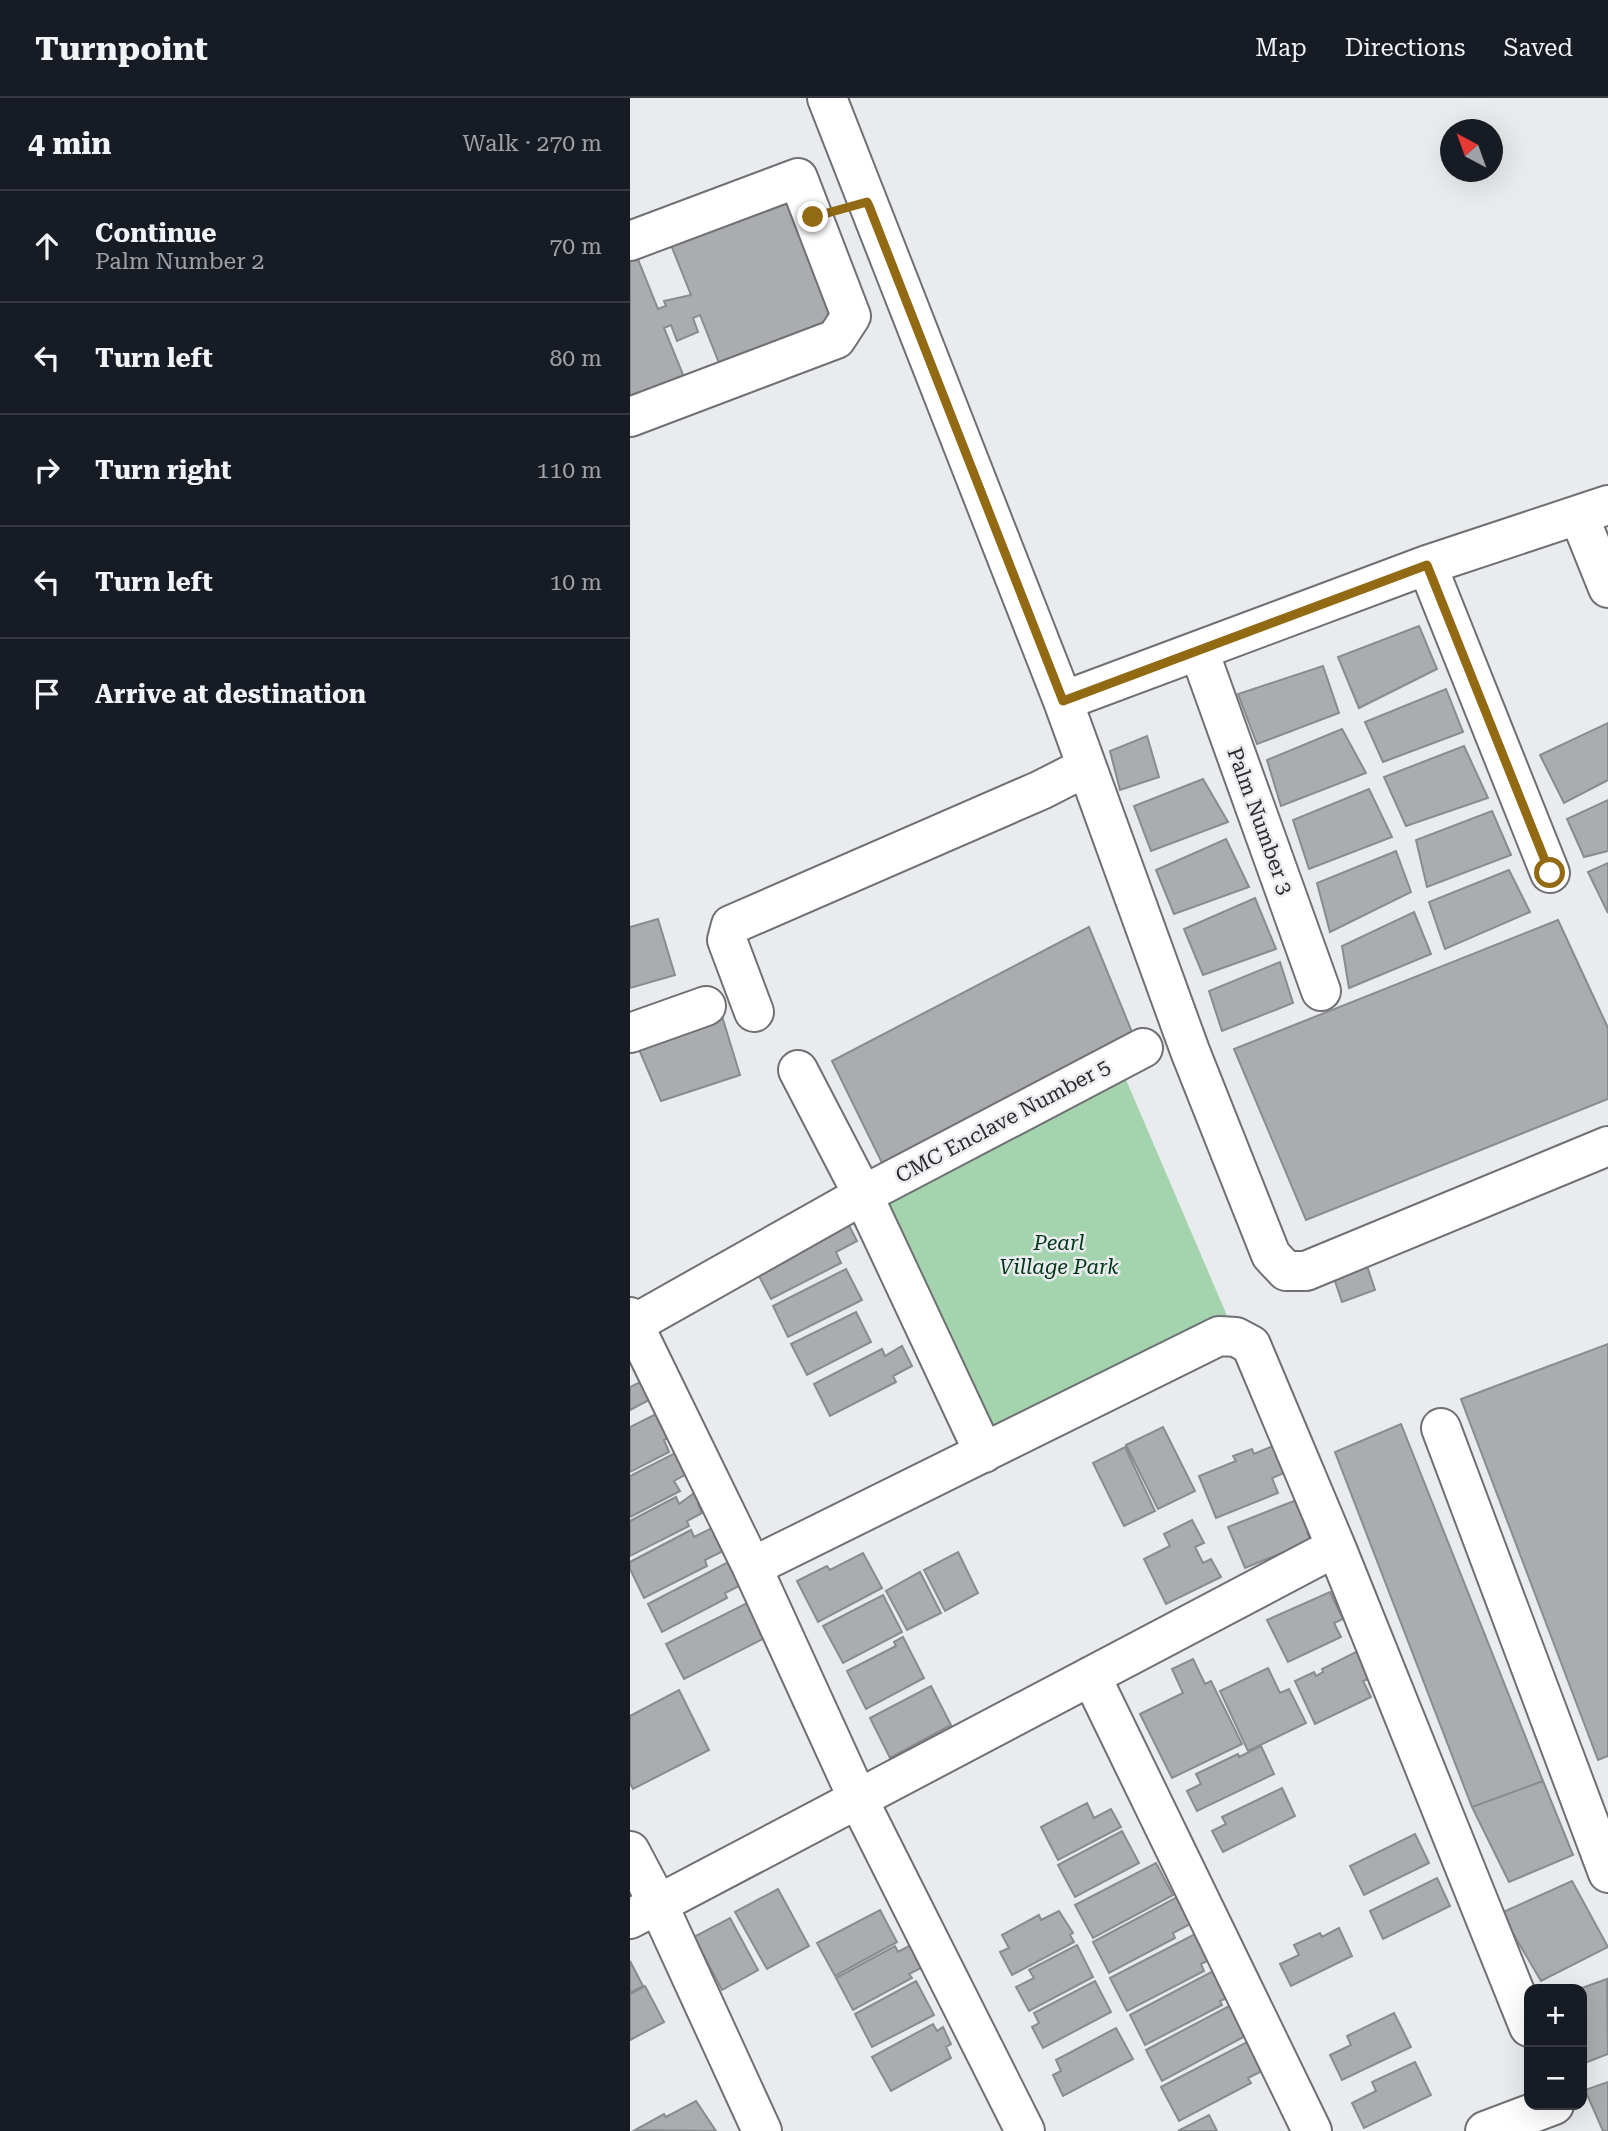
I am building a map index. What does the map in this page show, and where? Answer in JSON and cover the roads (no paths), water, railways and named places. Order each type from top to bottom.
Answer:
[{"type":"street","points":[[827,98],[1063,701],[1195,1064],[1271,1255],[1286,1271],[1306,1271],[1608,1146]]},
{"type":"street","points":[[630,241],[850,159]]},
{"type":"street","points":[[630,416],[836,339],[851,316],[798,178]]},
{"type":"street","points":[[813,217],[867,202]]},
{"type":"street","points":[[1063,701],[1427,565],[1593,510],[1608,589]]},
{"type":"street","points":[[1427,565],[1550,873]]},
{"type":"street","name":"Palm Number 3","points":[[1199,651],[1321,990]]},
{"type":"street","points":[[754,1012],[727,940],[731,925],[1041,790],[1086,767]]},
{"type":"street","points":[[630,1033],[706,1006]]},
{"type":"street","name":"CMC Enclave Number 5","points":[[632,1321],[863,1195],[1143,1048]]},
{"type":"street","points":[[798,1069],[863,1195],[984,1453]]},
{"type":"street","points":[[632,1321],[752,1567],[858,1799],[1025,2131]]},
{"type":"street","points":[[752,1567],[1219,1336],[1236,1337],[1251,1345],[1336,1547],[1524,2015]]},
{"type":"street","points":[[1441,1429],[1600,1829],[1608,1873]]},
{"type":"street","points":[[644,1911],[1336,1547]]},
{"type":"street","points":[[1091,1676],[1312,2131]]},
{"type":"street","points":[[630,1851],[644,1911],[762,2131]]},
{"type":"street","points":[[1485,2131],[1541,2110]]},
{"type":"park label","name":"Pearl Village Park","points":[[1059,1255]]}]
